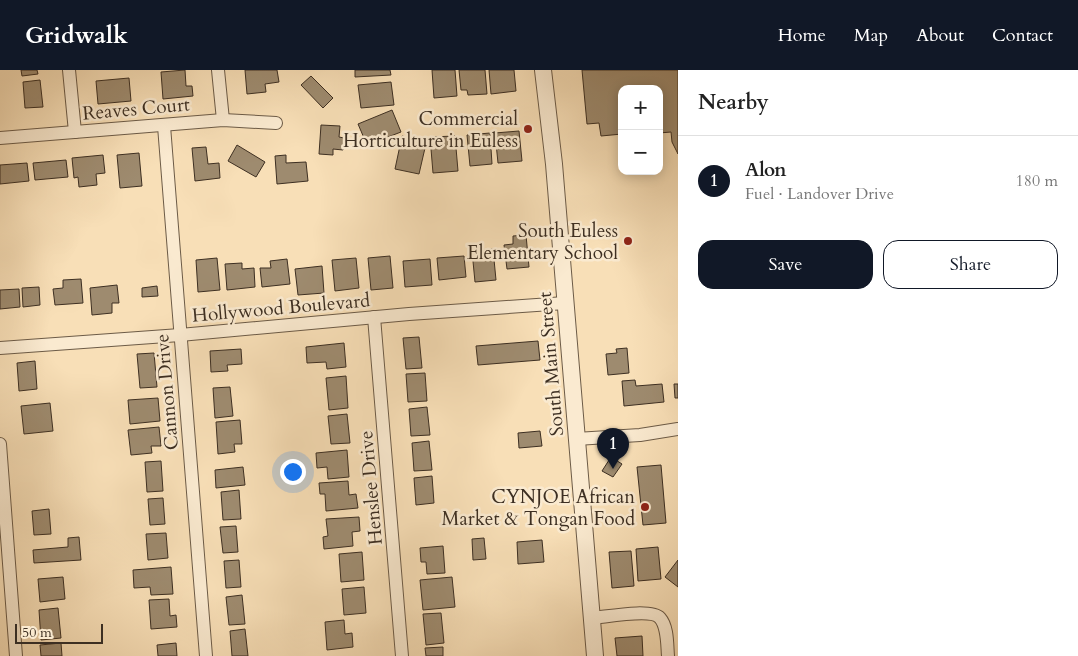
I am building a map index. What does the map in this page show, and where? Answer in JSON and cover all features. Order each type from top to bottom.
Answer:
[{"type":"street","points":[[69,70],[75,132]]},
{"type":"street","points":[[218,70],[223,120]]},
{"type":"street","name":"South Main Street","points":[[543,70],[550,126],[595,656]]},
{"type":"street","name":"Reaves Court","points":[[0,138],[223,120],[276,123]]},
{"type":"street","name":"Cannon Drive","points":[[164,126],[206,656]]},
{"type":"street","name":"Hollywood Boulevard","points":[[0,348],[565,303]]},
{"type":"street","name":"Henslee Drive","points":[[374,317],[402,656]]},
{"type":"street","points":[[576,440],[640,435],[678,429]]},
{"type":"street","points":[[0,444],[16,656]]},
{"type":"street","points":[[592,618],[646,613],[656,615],[660,618],[665,630],[668,656]]},
{"type":"building","points":[[21,70],[37,70],[38,74],[22,76]]},
{"type":"building","points":[[185,70],[186,86],[192,86],[193,96],[163,99],[161,72]]},
{"type":"building","points":[[245,70],[277,70],[279,82],[265,84],[266,92],[247,94]]},
{"type":"building","points":[[355,70],[390,70],[391,75],[355,77]]},
{"type":"building","points":[[432,70],[455,70],[457,96],[434,98]]},
{"type":"building","points":[[459,70],[485,70],[487,94],[468,95],[467,90],[461,90]]},
{"type":"building","points":[[489,70],[514,70],[516,91],[491,94]]},
{"type":"building","points":[[582,70],[678,70],[678,154],[672,142],[671,132],[663,133],[663,85],[618,85],[618,134],[601,136],[599,123],[587,124]]},
{"type":"building","points":[[311,76],[333,98],[323,108],[301,85]]},
{"type":"building","points":[[129,78],[131,101],[98,104],[96,81]]},
{"type":"building","points":[[40,80],[43,107],[25,108],[23,82]]},
{"type":"building","points":[[391,82],[394,105],[361,108],[358,85]]},
{"type":"building","points":[[392,110],[401,132],[367,145],[358,124]]},
{"type":"building","points":[[321,125],[340,126],[339,137],[344,138],[343,150],[333,149],[333,155],[319,154]]},
{"type":"building","points":[[519,131],[522,161],[498,163],[495,133]]},
{"type":"building","points":[[490,133],[492,164],[470,166],[467,135]]},
{"type":"building","points":[[402,136],[421,140],[420,147],[425,148],[419,174],[395,169]]},
{"type":"building","points":[[455,136],[458,171],[433,173],[430,137]]},
{"type":"building","points":[[237,145],[265,162],[256,177],[228,161]]},
{"type":"building","points":[[206,147],[208,164],[219,163],[220,178],[195,181],[192,148]]},
{"type":"building","points":[[139,153],[142,186],[120,188],[117,155]]},
{"type":"building","points":[[103,155],[105,173],[96,174],[97,185],[79,187],[78,177],[74,178],[72,158]]},
{"type":"building","points":[[286,155],[286,163],[306,162],[308,181],[277,184],[275,156]]},
{"type":"building","points":[[66,160],[68,177],[35,180],[33,163]]},
{"type":"building","points":[[27,163],[29,181],[0,184],[0,165]]},
{"type":"building","points":[[526,235],[529,267],[507,269],[504,245],[513,244],[513,236]]},
{"type":"building","points":[[493,249],[496,280],[475,282],[472,251]]},
{"type":"building","points":[[390,256],[393,288],[371,290],[368,258]]},
{"type":"building","points":[[464,256],[466,277],[439,280],[437,258]]},
{"type":"building","points":[[217,258],[220,290],[198,292],[196,260]]},
{"type":"building","points":[[356,258],[359,288],[335,291],[332,260]]},
{"type":"building","points":[[287,259],[290,284],[262,287],[260,268],[271,268],[270,261]]},
{"type":"building","points":[[430,259],[432,285],[405,287],[403,261]]},
{"type":"building","points":[[242,263],[242,269],[254,268],[255,287],[227,290],[225,264]]},
{"type":"building","points":[[322,266],[324,293],[298,295],[295,269]]},
{"type":"building","points":[[81,279],[83,303],[55,305],[53,289],[63,288],[63,280]]},
{"type":"building","points":[[117,285],[119,303],[112,303],[112,313],[92,315],[90,288]]},
{"type":"building","points":[[157,286],[158,296],[142,297],[142,288]]},
{"type":"building","points":[[39,287],[40,305],[23,307],[22,288]]},
{"type":"building","points":[[19,289],[20,307],[0,309],[0,290]]},
{"type":"building","points":[[419,337],[422,368],[406,369],[403,338]]},
{"type":"building","points":[[538,341],[540,360],[478,365],[476,346]]},
{"type":"building","points":[[344,343],[346,367],[327,369],[326,362],[307,363],[306,347]]},
{"type":"building","points":[[627,348],[629,373],[608,375],[606,354],[617,353],[616,349]]},
{"type":"building","points":[[241,349],[242,364],[227,365],[228,371],[211,372],[210,351]]},
{"type":"building","points":[[154,353],[157,387],[140,388],[137,354]]},
{"type":"building","points":[[35,361],[37,389],[19,391],[17,363]]},
{"type":"building","points":[[425,373],[427,401],[408,402],[406,374]]},
{"type":"building","points":[[346,376],[348,408],[329,410],[326,378]]},
{"type":"building","points":[[635,380],[636,386],[662,384],[664,402],[624,406],[622,381]]},
{"type":"building","points":[[674,384],[678,384],[678,398],[675,398]]},
{"type":"building","points":[[230,387],[233,416],[215,418],[213,388]]},
{"type":"building","points":[[158,398],[160,421],[130,424],[128,400]]},
{"type":"building","points":[[50,403],[53,431],[24,434],[21,406]]},
{"type":"building","points":[[427,407],[430,435],[411,436],[409,409]]},
{"type":"building","points":[[347,414],[350,443],[331,444],[328,416]]},
{"type":"building","points":[[240,420],[242,444],[234,444],[235,452],[218,454],[216,422]]},
{"type":"building","points":[[159,427],[161,446],[151,446],[152,453],[131,455],[128,430]]},
{"type":"building","points":[[540,431],[542,446],[519,448],[518,433]]},
{"type":"building","points":[[429,441],[432,470],[414,471],[412,443]]},
{"type":"building","points":[[347,450],[349,477],[328,479],[327,467],[317,468],[316,453]]},
{"type":"building","points":[[611,457],[622,464],[613,477],[602,471]]},
{"type":"building","points":[[161,461],[163,491],[147,492],[145,462]]},
{"type":"building","points":[[661,465],[666,523],[643,525],[637,467]]},
{"type":"building","points":[[243,467],[245,485],[216,488],[215,470]]},
{"type":"building","points":[[432,476],[434,503],[416,505],[414,478]]},
{"type":"building","points":[[348,481],[349,495],[356,494],[358,508],[326,511],[325,494],[320,494],[319,483]]},
{"type":"building","points":[[239,490],[241,519],[223,520],[221,492]]},
{"type":"building","points":[[163,498],[165,524],[150,525],[148,499]]},
{"type":"building","points":[[49,509],[51,534],[34,535],[32,511]]},
{"type":"building","points":[[359,517],[360,531],[352,532],[353,546],[324,549],[323,537],[328,536],[326,519]]},
{"type":"building","points":[[236,526],[238,552],[223,553],[220,527]]},
{"type":"building","points":[[166,533],[168,558],[148,560],[146,534]]},
{"type":"building","points":[[79,537],[81,560],[34,563],[33,550],[68,547],[68,538]]},
{"type":"building","points":[[484,538],[486,559],[473,560],[472,539]]},
{"type":"building","points":[[542,540],[544,562],[518,564],[517,542]]},
{"type":"building","points":[[443,546],[445,573],[427,574],[426,562],[421,562],[420,548]]},
{"type":"building","points":[[658,547],[661,579],[638,581],[636,549]]},
{"type":"building","points":[[631,551],[634,586],[612,588],[609,552]]},
{"type":"building","points":[[362,552],[364,580],[341,582],[339,554]]},
{"type":"building","points":[[239,560],[241,587],[226,588],[224,561]]},
{"type":"building","points":[[678,560],[678,587],[665,577]]},
{"type":"building","points":[[171,567],[173,594],[151,595],[150,587],[134,588],[133,570]]},
{"type":"building","points":[[63,577],[65,599],[40,602],[38,579]]},
{"type":"building","points":[[452,577],[455,607],[423,610],[420,580]]},
{"type":"building","points":[[364,587],[366,613],[344,615],[342,589]]},
{"type":"building","points":[[242,595],[245,624],[229,625],[226,597]]},
{"type":"building","points":[[169,599],[170,616],[176,615],[177,627],[151,629],[149,600]]},
{"type":"building","points":[[58,608],[61,638],[41,640],[39,610]]},
{"type":"building","points":[[441,613],[444,643],[426,645],[423,614]]},
{"type":"building","points":[[344,620],[345,634],[352,633],[353,647],[327,650],[325,622]]},
{"type":"building","points":[[245,629],[248,656],[232,656],[230,631]]},
{"type":"building","points":[[642,636],[643,656],[617,656],[615,638]]},
{"type":"building","points":[[61,643],[62,656],[41,656],[40,645]]},
{"type":"building","points":[[176,643],[177,656],[158,656],[157,645]]},
{"type":"building","points":[[443,647],[443,656],[426,656],[425,648]]},
{"type":"place","name":"Commercial Horticulture in Euless","points":[[528,129]]},
{"type":"place","name":"South Euless Elementary School","points":[[628,241]]},
{"type":"place","name":"Alon","points":[[613,469]]},
{"type":"place","name":"CYNJOE African Market & Tongan Food","points":[[645,507]]}]
